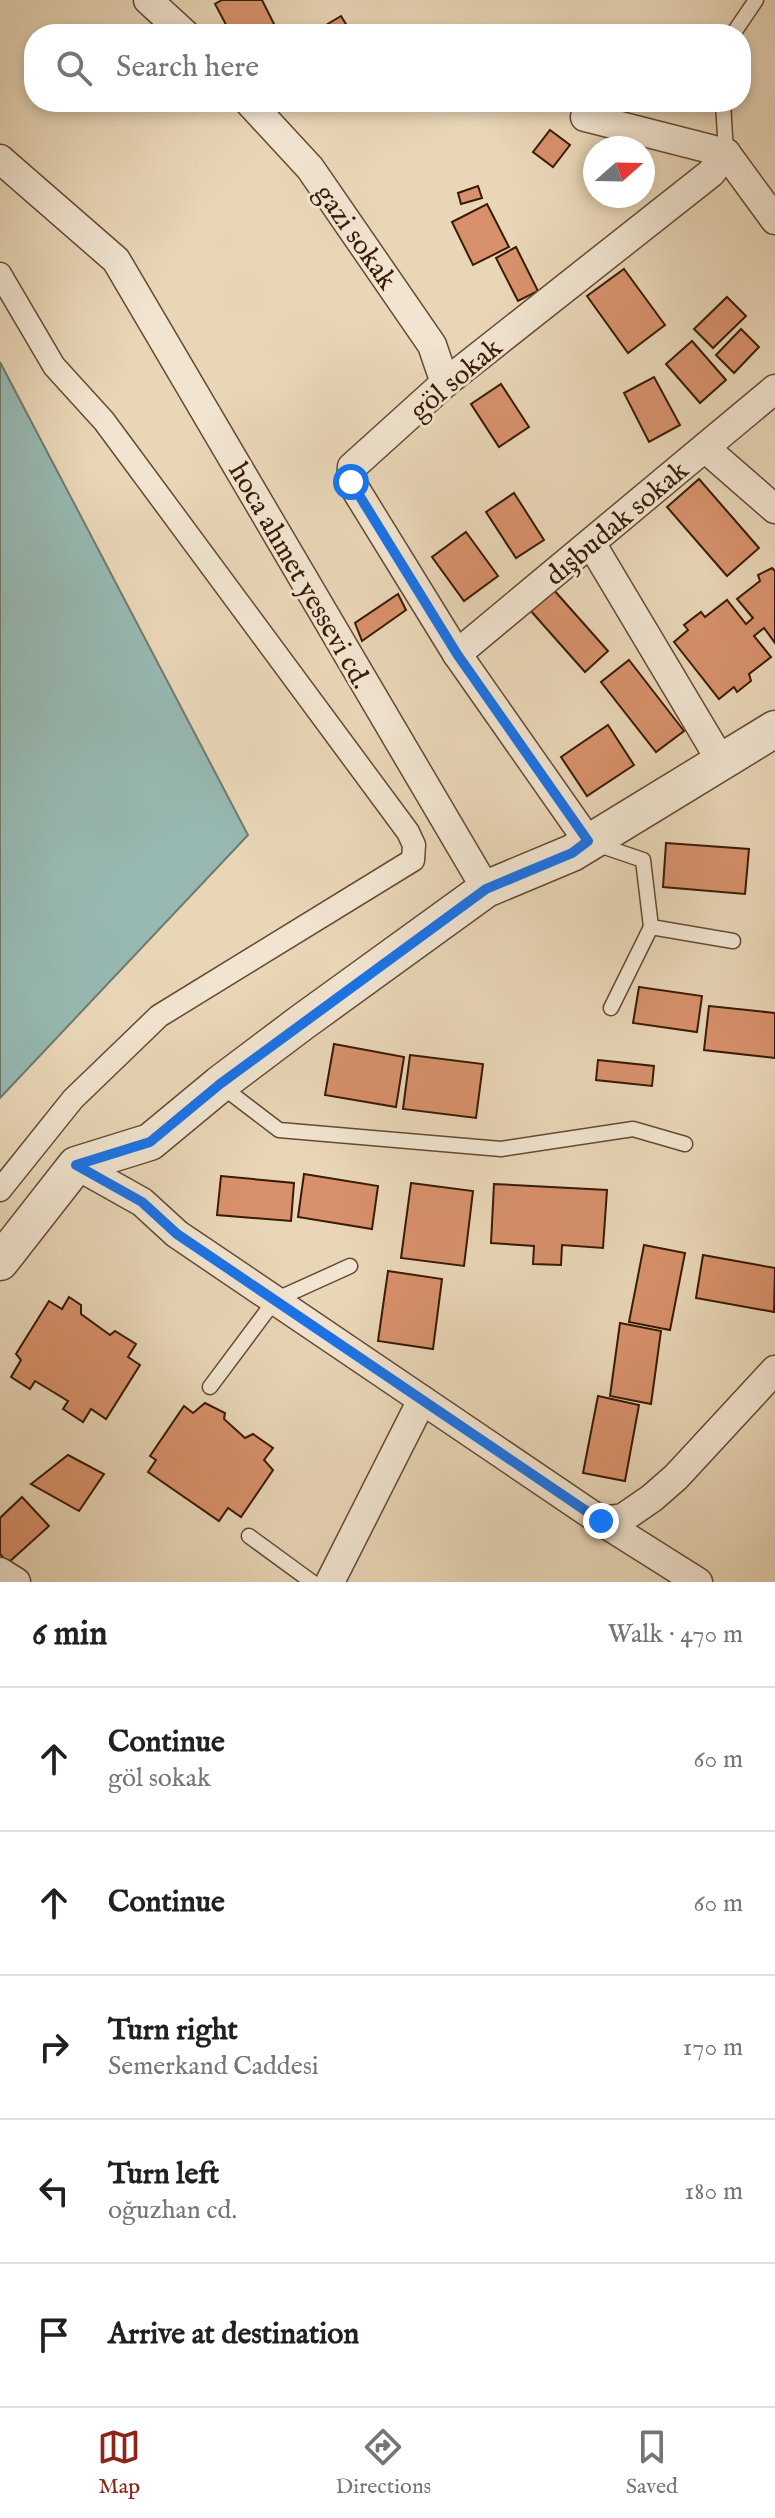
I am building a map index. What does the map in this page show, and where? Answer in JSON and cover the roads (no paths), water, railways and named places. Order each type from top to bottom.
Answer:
[{"type":"street","points":[[148,0],[174,24]]},
{"type":"street","name":"gazi sokak","points":[[258,112],[310,168],[432,345],[445,383]]},
{"type":"street","points":[[585,117],[726,153],[775,220]]},
{"type":"street","name":"göl sokak","points":[[588,841],[457,654],[351,482],[352,467],[445,383],[711,173],[726,153]]},
{"type":"street","name":"hoca ahmet yessevi cd.","points":[[0,159],[116,260],[486,889]]},
{"type":"street","points":[[0,274],[54,366],[104,421],[408,832],[414,845],[413,860],[159,1016],[73,1099],[0,1190]]},
{"type":"street","name":"dışbudak sokak","points":[[457,654],[775,389]]},
{"type":"street","points":[[705,448],[775,509]]},
{"type":"street","points":[[591,543],[721,761]]},
{"type":"street","points":[[0,1262],[76,1165],[150,1142],[220,1084],[486,889],[572,853],[775,729]]},
{"type":"street","points":[[76,1165],[142,1202],[177,1234],[601,1521],[698,1582]]},
{"type":"street","points":[[601,1521],[623,1518],[652,1498],[676,1477],[775,1370]]},
{"type":"street","points":[[330,1582],[422,1400]]},
{"type":"street","points":[[0,1572],[16,1582]]},
{"type":"lane","points":[[740,24],[756,0]]},
{"type":"lane","points":[[724,112],[726,153]]},
{"type":"lane","points":[[588,841],[643,860],[651,927],[611,1008]]},
{"type":"lane","points":[[651,927],[733,941]]},
{"type":"lane","points":[[220,1084],[279,1130],[501,1149],[633,1129],[685,1144]]},
{"type":"lane","points":[[210,1387],[275,1300],[350,1266]]},
{"type":"lane","points":[[249,1536],[312,1582]]},
{"type":"water","points":[[0,362],[248,835],[0,1098]]}]
